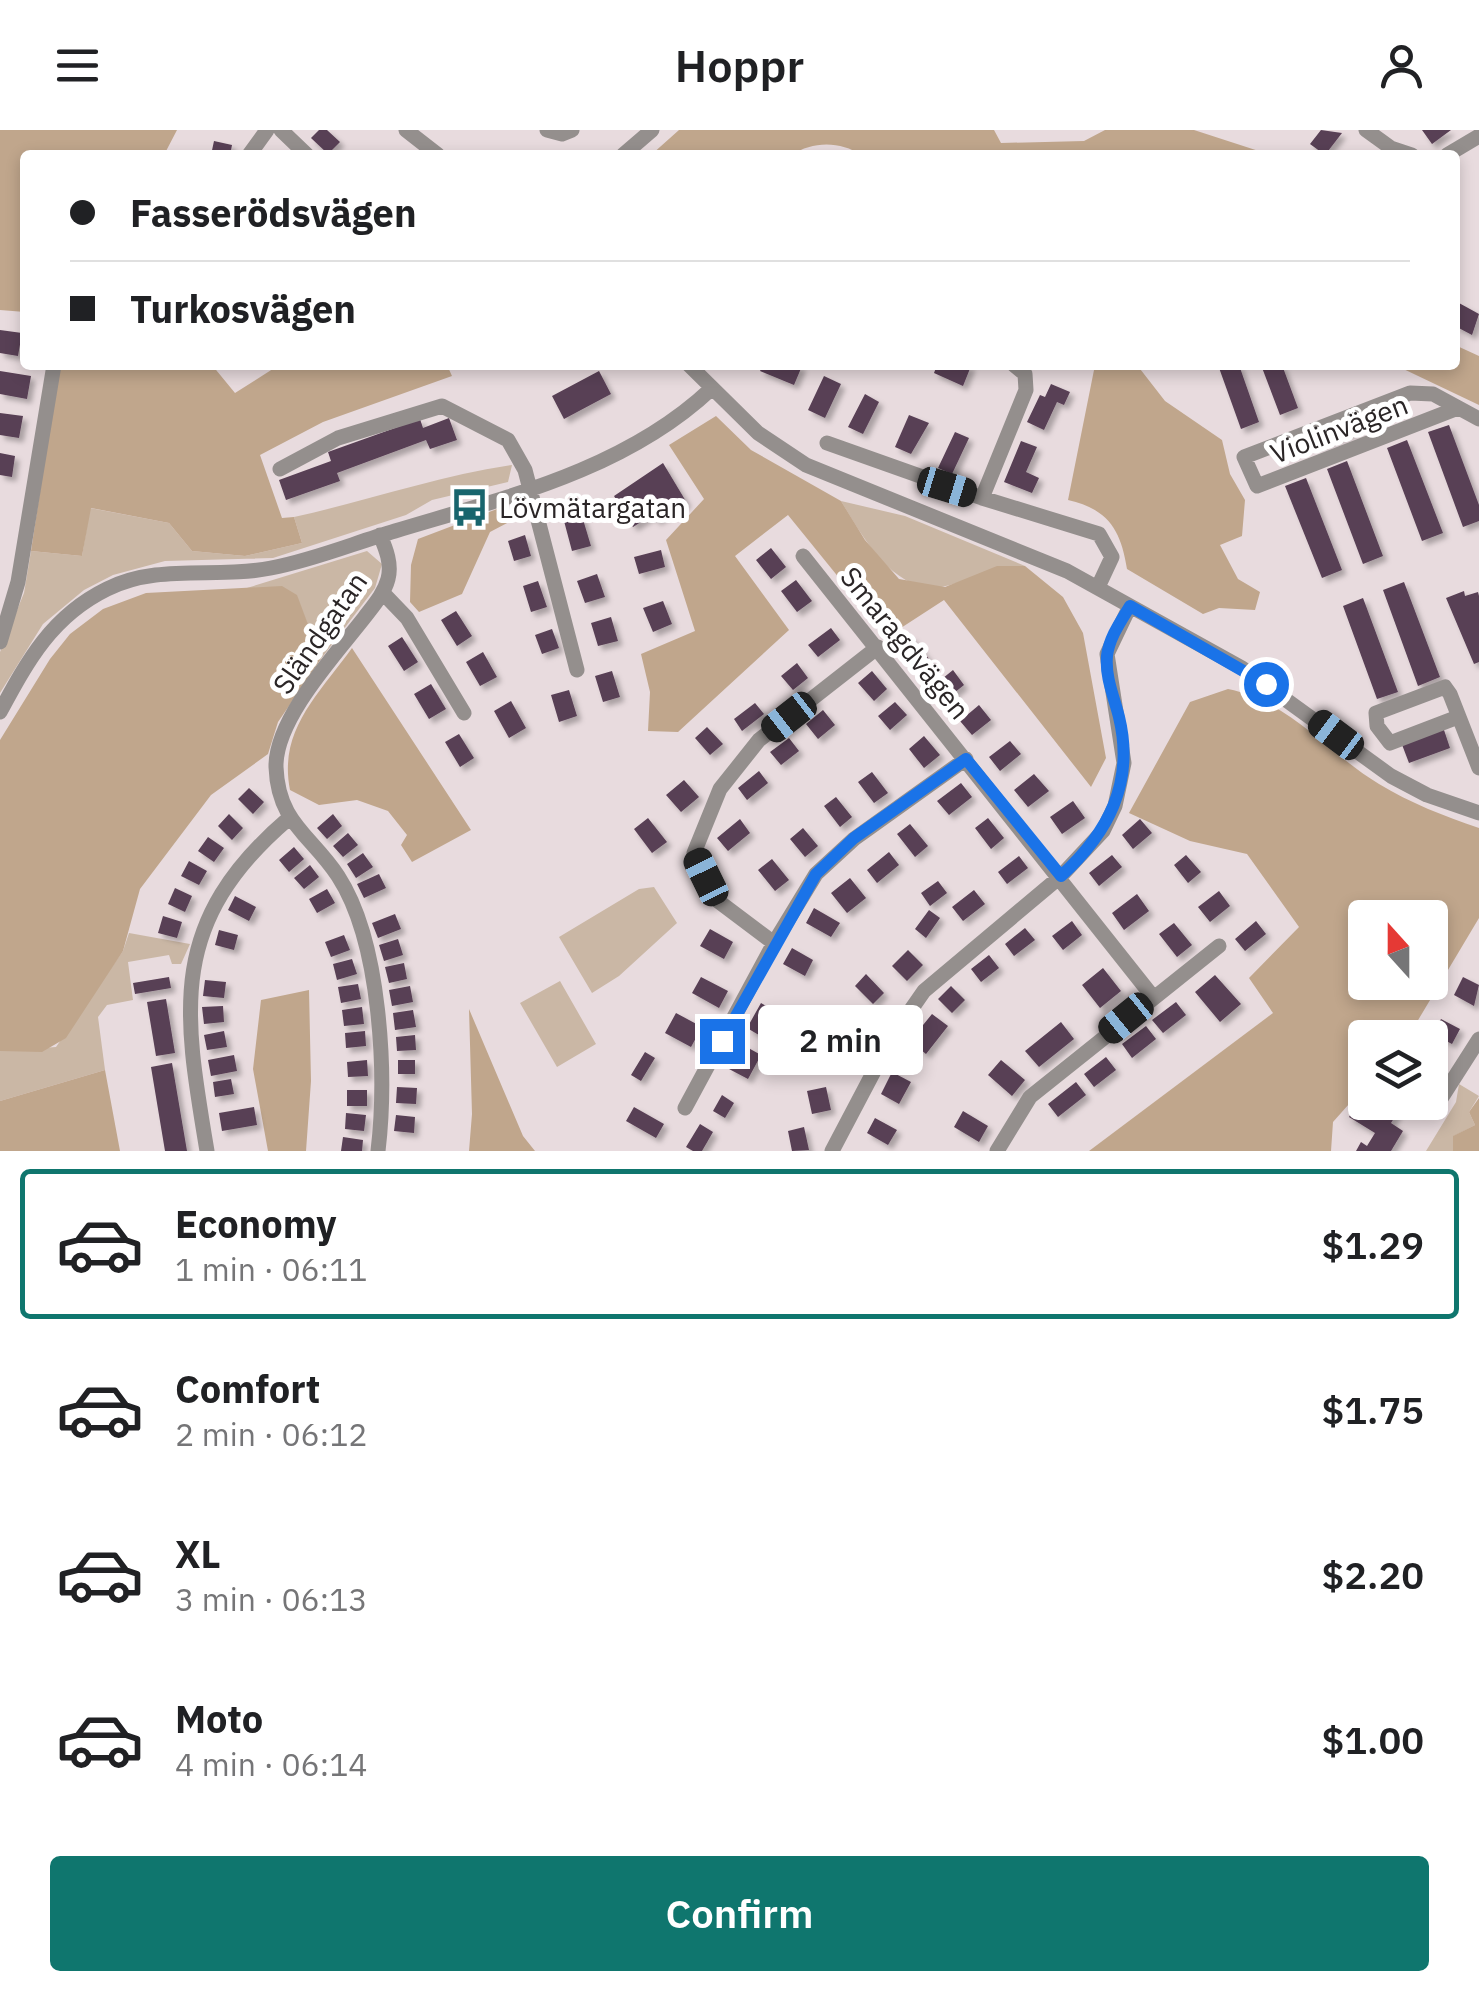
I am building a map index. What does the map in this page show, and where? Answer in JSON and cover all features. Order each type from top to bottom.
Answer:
[{"type":"street","points":[[281,130],[302,150]]},
{"type":"street","points":[[406,130],[432,150]]},
{"type":"street","points":[[547,130],[562,134],[572,130]]},
{"type":"street","points":[[629,150],[652,130]]},
{"type":"street","points":[[1366,130],[1397,150]]},
{"type":"street","points":[[1455,150],[1479,136]]},
{"type":"street","points":[[0,642],[16,592],[53,370]]},
{"type":"street","points":[[694,370],[758,433],[806,465],[976,530],[1098,587],[1242,668],[1391,776],[1427,795],[1479,813]]},
{"type":"street","points":[[982,498],[1026,390],[1026,374],[1021,370]]},
{"type":"street","points":[[0,712],[53,625],[112,586],[155,574],[268,569],[530,490],[615,455],[711,388]]},
{"type":"street","name":"Violinvägen","points":[[1458,408],[1257,486],[1244,457],[1410,392],[1433,394],[1479,419]]},
{"type":"street","points":[[280,470],[338,438],[442,406],[508,440],[520,456],[578,670]]},
{"type":"street","points":[[826,443],[982,498],[1100,534],[1112,557],[1098,587]]},
{"type":"street","name":"Sländgatan","points":[[378,1151],[384,1073],[377,1004],[361,935],[340,878],[288,819],[276,766],[282,738],[295,711],[383,593],[390,568],[380,535]]},
{"type":"street","name":"Smaragdvägen","points":[[803,556],[1153,996]]},
{"type":"street","points":[[383,593],[407,618],[464,713]]},
{"type":"street","points":[[832,1151],[892,1038],[924,991],[1061,876],[1103,831],[1120,789],[1122,735],[1108,679],[1107,654],[1130,606]]},
{"type":"street","points":[[774,943],[718,901],[694,853],[720,789],[759,740],[878,647]]},
{"type":"street","points":[[1458,717],[1390,743],[1382,736],[1376,714],[1437,686],[1450,694],[1479,768]]},
{"type":"street","points":[[686,1108],[774,943],[816,874],[854,838],[966,759]]},
{"type":"street","points":[[207,1151],[188,1009],[194,957],[223,889],[240,864],[288,819]]},
{"type":"street","points":[[997,1151],[1030,1098],[1219,946]]},
{"type":"street","points":[[1448,1088],[1479,1039]]},
{"type":"shaded area","points":[[0,130],[177,130],[167,150],[20,150],[20,312],[0,310]]},
{"type":"shaded area","points":[[679,130],[994,130],[1001,143],[1084,141],[1105,130],[1194,130],[1256,150],[851,150],[826,145],[802,150],[657,150]]},
{"type":"shaded area","points":[[1460,347],[1479,356],[1479,405],[1406,370],[1460,370]]},
{"type":"shaded area","points":[[58,370],[216,370],[235,393],[271,370],[449,370],[452,376],[323,422],[260,455],[282,518],[294,517],[302,543],[245,556],[192,551],[169,523],[91,508],[82,556],[31,551]]},
{"type":"shaded area","points":[[1094,370],[1141,370],[1165,401],[1222,440],[1230,474],[1245,500],[1242,536],[1220,545],[1238,579],[1260,592],[1255,610],[1219,608],[1203,614],[1127,569],[1121,543],[1110,523],[1093,509],[1068,500]]},
{"type":"shaded area","points":[[716,416],[751,450],[841,501],[865,540],[899,579],[945,587],[997,566],[1025,566],[1063,597],[1083,633],[1106,758],[1091,787],[944,600],[887,637],[788,515],[735,556],[789,630],[678,732],[648,731],[650,692],[641,654],[695,631],[666,540],[704,499],[669,445]]},
{"type":"shaded area","points":[[512,465],[508,482],[432,500],[406,515],[273,558],[165,561],[113,575],[84,590],[43,624],[0,693],[0,652],[24,593],[31,551],[82,556],[90,508],[169,523],[192,551],[245,556],[302,543],[294,517]]},
{"type":"shaded area","points":[[841,501],[905,516],[1025,566],[995,570],[950,585],[914,584],[884,563]]},
{"type":"shaded area","points":[[497,509],[515,519],[490,532],[462,594],[419,612],[410,602],[411,565],[418,539]]},
{"type":"shaded area","points":[[367,551],[382,564],[375,588],[321,659],[296,595],[247,588]]},
{"type":"shaded area","points":[[282,586],[297,595],[321,659],[278,722],[268,754],[211,795],[140,889],[123,951],[66,1038],[42,1052],[0,1051],[0,740],[50,659],[70,634],[103,609],[146,593]]},
{"type":"shaded area","points":[[352,648],[471,830],[412,862],[401,845],[407,835],[388,811],[357,800],[319,805],[290,790],[290,749],[296,731],[315,697]]},
{"type":"shaded area","points":[[1228,689],[1289,716],[1391,791],[1479,828],[1479,918],[1448,970],[1448,900],[1348,900],[1348,1000],[1430,1000],[1418,1020],[1348,1020],[1348,1105],[1333,1122],[1331,1151],[1089,1151],[1273,1013],[1249,978],[1299,927],[1247,854],[1190,841],[1129,813],[1190,702]]},
{"type":"shaded area","points":[[654,887],[677,923],[619,976],[592,993],[559,937],[639,889]]},
{"type":"shaded area","points":[[129,933],[190,944],[181,964],[172,964],[169,955],[128,962],[133,1000],[107,1005],[98,1017],[105,1070],[0,1101],[0,1051],[56,1047],[123,951]]},
{"type":"shaded area","points":[[560,981],[596,1044],[557,1067],[520,1003]]},
{"type":"shaded area","points":[[309,990],[311,1081],[306,1151],[268,1151],[253,1069],[261,1000]]},
{"type":"shaded area","points":[[469,1009],[523,1136],[535,1151],[469,1151]]},
{"type":"shaded area","points":[[105,1070],[120,1151],[0,1151],[0,1101]]},
{"type":"shaded area","points":[[1459,1084],[1479,1096],[1469,1112],[1475,1125],[1454,1136],[1453,1151],[1426,1151],[1448,1120]]},
{"type":"shaded area","points":[[1479,1098],[1479,1151],[1453,1151],[1453,1136],[1475,1125],[1469,1112]]},
{"type":"building","points":[[319,130],[327,130],[340,142],[332,150],[324,150],[311,138]]},
{"type":"building","points":[[1321,130],[1342,133],[1329,150],[1318,150],[1310,144]]},
{"type":"building","points":[[1422,130],[1451,130],[1432,144]]},
{"type":"building","points":[[214,141],[232,145],[231,150],[212,150]]},
{"type":"building","points":[[1460,304],[1479,314],[1472,335],[1460,329]]},
{"type":"building","points":[[0,330],[20,333],[18,356],[0,353]]},
{"type":"building","points":[[760,370],[800,370],[794,385]]},
{"type":"building","points":[[935,370],[969,370],[963,386],[934,373]]},
{"type":"building","points":[[1220,370],[1241,370],[1259,422],[1241,429]]},
{"type":"building","points":[[1263,370],[1284,370],[1298,408],[1280,415]]},
{"type":"building","points":[[0,371],[31,376],[27,399],[0,394]]},
{"type":"building","points":[[599,371],[611,394],[564,419],[552,396]]},
{"type":"building","points":[[824,376],[841,384],[825,418],[808,410]]},
{"type":"building","points":[[1051,384],[1070,392],[1064,405],[1057,402],[1044,430],[1027,422],[1040,395],[1045,397]]},
{"type":"building","points":[[865,394],[879,402],[863,434],[848,427]]},
{"type":"building","points":[[0,413],[23,416],[19,438],[0,435]]},
{"type":"building","points":[[909,415],[929,423],[911,454],[895,447]]},
{"type":"building","points":[[449,418],[457,440],[430,449],[426,440],[337,473],[340,481],[286,500],[279,480],[331,461],[328,452],[420,419],[423,428]]},
{"type":"building","points":[[1355,425],[1357,431],[1316,446],[1314,440]]},
{"type":"building","points":[[1449,425],[1479,505],[1479,521],[1463,527],[1428,432]]},
{"type":"building","points":[[955,432],[969,438],[952,474],[938,468]]},
{"type":"building","points":[[1407,440],[1443,533],[1422,541],[1387,448]]},
{"type":"building","points":[[1021,441],[1037,447],[1026,472],[1039,478],[1032,493],[1004,482]]},
{"type":"building","points":[[0,453],[15,456],[12,477],[0,475]]},
{"type":"building","points":[[1347,461],[1383,556],[1363,564],[1327,469]]},
{"type":"building","points":[[663,463],[687,503],[656,521],[652,515],[633,527],[614,496]]},
{"type":"building","points":[[1306,478],[1342,570],[1322,578],[1285,486]]},
{"type":"building","points":[[582,516],[591,546],[572,551],[564,521]]},
{"type":"building","points":[[525,535],[531,556],[514,561],[508,541]]},
{"type":"building","points":[[771,548],[786,567],[771,579],[756,560]]},
{"type":"building","points":[[661,550],[665,567],[639,574],[634,557]]},
{"type":"building","points":[[597,574],[605,597],[585,603],[577,581]]},
{"type":"building","points":[[796,580],[812,601],[797,612],[781,591]]},
{"type":"building","points":[[538,581],[547,607],[531,612],[523,586]]},
{"type":"building","points":[[1404,582],[1440,677],[1418,686],[1383,590]]},
{"type":"building","points":[[1464,591],[1465,596],[1478,592],[1479,596],[1479,662],[1474,664],[1446,598]]},
{"type":"building","points":[[1363,598],[1398,692],[1377,699],[1343,606]]},
{"type":"building","points":[[663,601],[672,624],[653,632],[643,608]]},
{"type":"building","points":[[456,611],[472,636],[457,646],[441,620]]},
{"type":"building","points":[[611,617],[618,641],[598,646],[591,623]]},
{"type":"building","points":[[831,628],[840,640],[818,657],[808,645]]},
{"type":"building","points":[[552,629],[559,648],[542,654],[535,635]]},
{"type":"building","points":[[911,636],[929,659],[916,669],[898,646]]},
{"type":"building","points":[[402,637],[418,662],[404,671],[388,646]]},
{"type":"building","points":[[483,652],[497,677],[480,686],[466,662]]},
{"type":"building","points":[[797,663],[808,678],[793,690],[781,676]]},
{"type":"building","points":[[953,670],[964,685],[944,701],[932,687]]},
{"type":"building","points":[[612,671],[620,697],[603,702],[595,676]]},
{"type":"building","points":[[872,671],[887,689],[874,701],[858,683]]},
{"type":"building","points":[[431,684],[446,709],[429,719],[414,694]]},
{"type":"building","points":[[569,690],[577,716],[559,722],[551,695]]},
{"type":"building","points":[[511,701],[526,728],[509,738],[494,711]]},
{"type":"building","points":[[895,702],[907,715],[890,730],[878,716]]},
{"type":"building","points":[[755,703],[764,714],[742,731],[734,719]]},
{"type":"building","points":[[979,705],[991,720],[972,735],[960,721]]},
{"type":"building","points":[[823,710],[835,725],[818,739],[806,724]]},
{"type":"building","points":[[707,727],[723,744],[710,755],[695,738]]},
{"type":"building","points":[[1443,727],[1450,748],[1409,763],[1401,742]]},
{"type":"building","points":[[459,734],[474,758],[460,767],[445,742]]},
{"type":"building","points":[[924,736],[940,755],[924,768],[909,749]]},
{"type":"building","points":[[789,738],[799,751],[781,765],[770,752]]},
{"type":"building","points":[[1010,741],[1021,754],[1000,771],[989,757]]},
{"type":"building","points":[[759,771],[768,783],[747,800],[738,788]]},
{"type":"building","points":[[872,772],[888,793],[874,803],[858,782]]},
{"type":"building","points":[[1034,774],[1049,791],[1028,807],[1014,790]]},
{"type":"building","points":[[684,780],[699,797],[681,812],[666,795]]},
{"type":"building","points":[[961,783],[972,797],[949,815],[937,801]]},
{"type":"building","points":[[249,788],[264,802],[253,814],[238,799]]},
{"type":"building","points":[[836,797],[852,817],[840,827],[824,806]]},
{"type":"building","points":[[1073,801],[1085,818],[1062,834],[1050,817]]},
{"type":"building","points":[[229,814],[243,828],[232,840],[218,826]]},
{"type":"building","points":[[333,814],[342,826],[327,839],[317,828]]},
{"type":"building","points":[[648,818],[667,842],[652,853],[634,829]]},
{"type":"building","points":[[988,818],[1004,838],[991,849],[975,828]]},
{"type":"building","points":[[740,819],[750,833],[728,851],[717,838]]},
{"type":"building","points":[[1140,819],[1152,833],[1133,849],[1122,835]]},
{"type":"building","points":[[910,824],[928,846],[915,857],[897,834]]},
{"type":"building","points":[[803,828],[818,846],[805,857],[790,839]]},
{"type":"building","points":[[348,833],[358,845],[343,857],[333,846]]},
{"type":"building","points":[[208,837],[224,848],[214,862],[198,851]]},
{"type":"building","points":[[294,847],[304,859],[289,872],[279,860]]},
{"type":"building","points":[[889,852],[899,865],[877,883],[867,870]]},
{"type":"building","points":[[363,853],[373,867],[356,878],[347,864]]},
{"type":"building","points":[[1112,855],[1122,867],[1099,886],[1089,873]]},
{"type":"building","points":[[1186,855],[1201,872],[1188,883],[1174,865]]},
{"type":"building","points":[[1019,856],[1028,868],[1007,884],[998,872]]},
{"type":"building","points":[[772,859],[789,880],[775,891],[758,870]]},
{"type":"building","points":[[189,861],[207,871],[199,885],[181,876]]},
{"type":"building","points":[[310,865],[319,877],[304,889],[294,878]]},
{"type":"building","points":[[379,874],[386,888],[364,898],[357,884]]},
{"type":"building","points":[[850,878],[866,898],[847,913],[831,893]]},
{"type":"building","points":[[938,881],[947,893],[930,906],[921,893]]},
{"type":"building","points":[[175,888],[192,896],[185,912],[168,904]]},
{"type":"building","points":[[327,889],[335,903],[317,913],[309,899]]},
{"type":"building","points":[[974,890],[985,904],[963,921],[952,907]]},
{"type":"building","points":[[1219,891],[1230,906],[1210,922],[1198,907]]},
{"type":"building","points":[[1137,894],[1149,911],[1124,930],[1112,913]]},
{"type":"building","points":[[235,896],[256,907],[249,921],[228,910]]},
{"type":"building","points":[[814,908],[840,923],[831,937],[806,923]]},
{"type":"building","points":[[929,910],[940,918],[926,938],[915,929]]},
{"type":"building","points":[[395,914],[401,929],[378,938],[372,923]]},
{"type":"building","points":[[163,916],[182,922],[177,938],[158,933]]},
{"type":"building","points":[[1072,921],[1082,935],[1063,950],[1052,936]]},
{"type":"building","points":[[1256,921],[1266,934],[1245,951],[1235,939]]},
{"type":"building","points":[[1174,923],[1192,945],[1177,957],[1159,934]]},
{"type":"building","points":[[1025,928],[1035,940],[1014,956],[1005,944]]},
{"type":"building","points":[[710,929],[733,942],[724,959],[700,946]]},
{"type":"building","points":[[219,930],[238,935],[234,950],[215,945]]},
{"type":"building","points":[[344,935],[350,950],[331,957],[325,942]]},
{"type":"building","points":[[398,939],[403,955],[384,961],[379,945]]},
{"type":"building","points":[[792,948],[813,960],[805,976],[783,964]]},
{"type":"building","points":[[908,950],[923,965],[907,981],[892,966]]},
{"type":"building","points":[[989,955],[999,968],[981,982],[971,969]]},
{"type":"building","points":[[352,959],[357,974],[337,980],[333,964]]},
{"type":"building","points":[[404,963],[407,979],[389,983],[385,967]]},
{"type":"building","points":[[1103,968],[1121,991],[1100,1008],[1082,985]]},
{"type":"building","points":[[866,974],[884,993],[873,1004],[855,986]]},
{"type":"building","points":[[1215,975],[1241,1004],[1220,1022],[1195,992]]},
{"type":"building","points":[[169,977],[171,988],[135,994],[133,983]]},
{"type":"building","points":[[701,977],[728,991],[719,1008],[692,993]]},
{"type":"building","points":[[1463,977],[1479,985],[1474,1006],[1454,995]]},
{"type":"building","points":[[205,980],[226,982],[224,998],[203,996]]},
{"type":"building","points":[[358,984],[361,999],[341,1003],[338,987]]},
{"type":"building","points":[[410,986],[413,1002],[392,1006],[389,990]]},
{"type":"building","points":[[951,986],[965,1000],[952,1013],[938,999]]},
{"type":"building","points":[[166,999],[175,1053],[156,1056],[147,1002]]},
{"type":"building","points":[[1176,1002],[1186,1015],[1163,1033],[1152,1020]]},
{"type":"building","points":[[761,1003],[778,1013],[764,1038],[747,1028]]},
{"type":"building","points":[[223,1006],[224,1022],[204,1024],[202,1007]]},
{"type":"building","points":[[362,1007],[364,1024],[344,1026],[342,1010]]},
{"type":"building","points":[[413,1010],[416,1027],[395,1030],[393,1013]]},
{"type":"building","points":[[676,1013],[702,1027],[691,1047],[665,1033]]},
{"type":"building","points":[[932,1014],[948,1026],[926,1054],[910,1041]]},
{"type":"building","points":[[1061,1022],[1074,1039],[1039,1067],[1025,1051]]},
{"type":"building","points":[[1448,1023],[1460,1029],[1452,1044],[1448,1042]]},
{"type":"building","points":[[1146,1026],[1156,1039],[1132,1058],[1122,1044]]},
{"type":"building","points":[[224,1031],[227,1047],[207,1050],[204,1035]]},
{"type":"building","points":[[365,1031],[366,1046],[346,1048],[345,1033]]},
{"type":"building","points":[[415,1035],[416,1050],[397,1051],[396,1037]]},
{"type":"building","points":[[821,1036],[837,1045],[827,1062],[811,1053]]},
{"type":"building","points":[[743,1045],[761,1055],[748,1079],[729,1069]]},
{"type":"building","points":[[645,1052],[655,1058],[641,1081],[631,1075]]},
{"type":"building","points":[[234,1055],[237,1071],[211,1076],[208,1060]]},
{"type":"building","points":[[1106,1057],[1116,1070],[1094,1087],[1084,1074]]},
{"type":"building","points":[[367,1060],[368,1076],[348,1077],[347,1062]]},
{"type":"building","points":[[398,1060],[415,1060],[415,1074],[398,1074]]},
{"type":"building","points":[[1001,1060],[1025,1080],[1012,1096],[988,1075]]},
{"type":"building","points":[[172,1063],[187,1151],[165,1151],[151,1067]]},
{"type":"building","points":[[892,1072],[911,1082],[899,1104],[881,1094]]},
{"type":"building","points":[[231,1079],[234,1094],[215,1097],[213,1082]]},
{"type":"building","points":[[1076,1082],[1086,1095],[1058,1117],[1048,1104]]},
{"type":"building","points":[[397,1087],[417,1088],[416,1104],[396,1103]]},
{"type":"building","points":[[826,1087],[831,1110],[812,1114],[807,1091]]},
{"type":"building","points":[[347,1090],[367,1090],[367,1106],[347,1106]]},
{"type":"building","points":[[722,1095],[734,1103],[725,1118],[713,1111]]},
{"type":"building","points":[[254,1107],[257,1125],[222,1131],[219,1113]]},
{"type":"building","points":[[634,1107],[664,1124],[656,1138],[626,1121]]},
{"type":"building","points":[[963,1111],[988,1126],[979,1142],[954,1127]]},
{"type":"building","points":[[346,1113],[366,1115],[364,1131],[345,1129]]},
{"type":"building","points":[[396,1115],[415,1117],[414,1133],[394,1131]]},
{"type":"building","points":[[875,1118],[897,1130],[888,1145],[867,1133]]},
{"type":"building","points":[[1354,1120],[1393,1120],[1391,1123],[1403,1131],[1391,1151],[1356,1151],[1361,1142],[1367,1146],[1375,1133]]},
{"type":"building","points":[[700,1124],[713,1132],[702,1151],[693,1151],[686,1147]]},
{"type":"building","points":[[804,1127],[809,1150],[792,1151],[788,1131]]},
{"type":"building","points":[[343,1137],[363,1140],[362,1151],[341,1151]]},
{"type":"place","name":"Lövmätargatan","points":[[469,508]]},
{"type":"route","points":[[722,1041],[816,874],[854,838],[966,759],[1061,876],[1090,849],[1111,816],[1120,789],[1122,742],[1108,679],[1107,654],[1130,606],[1266,684]]}]
